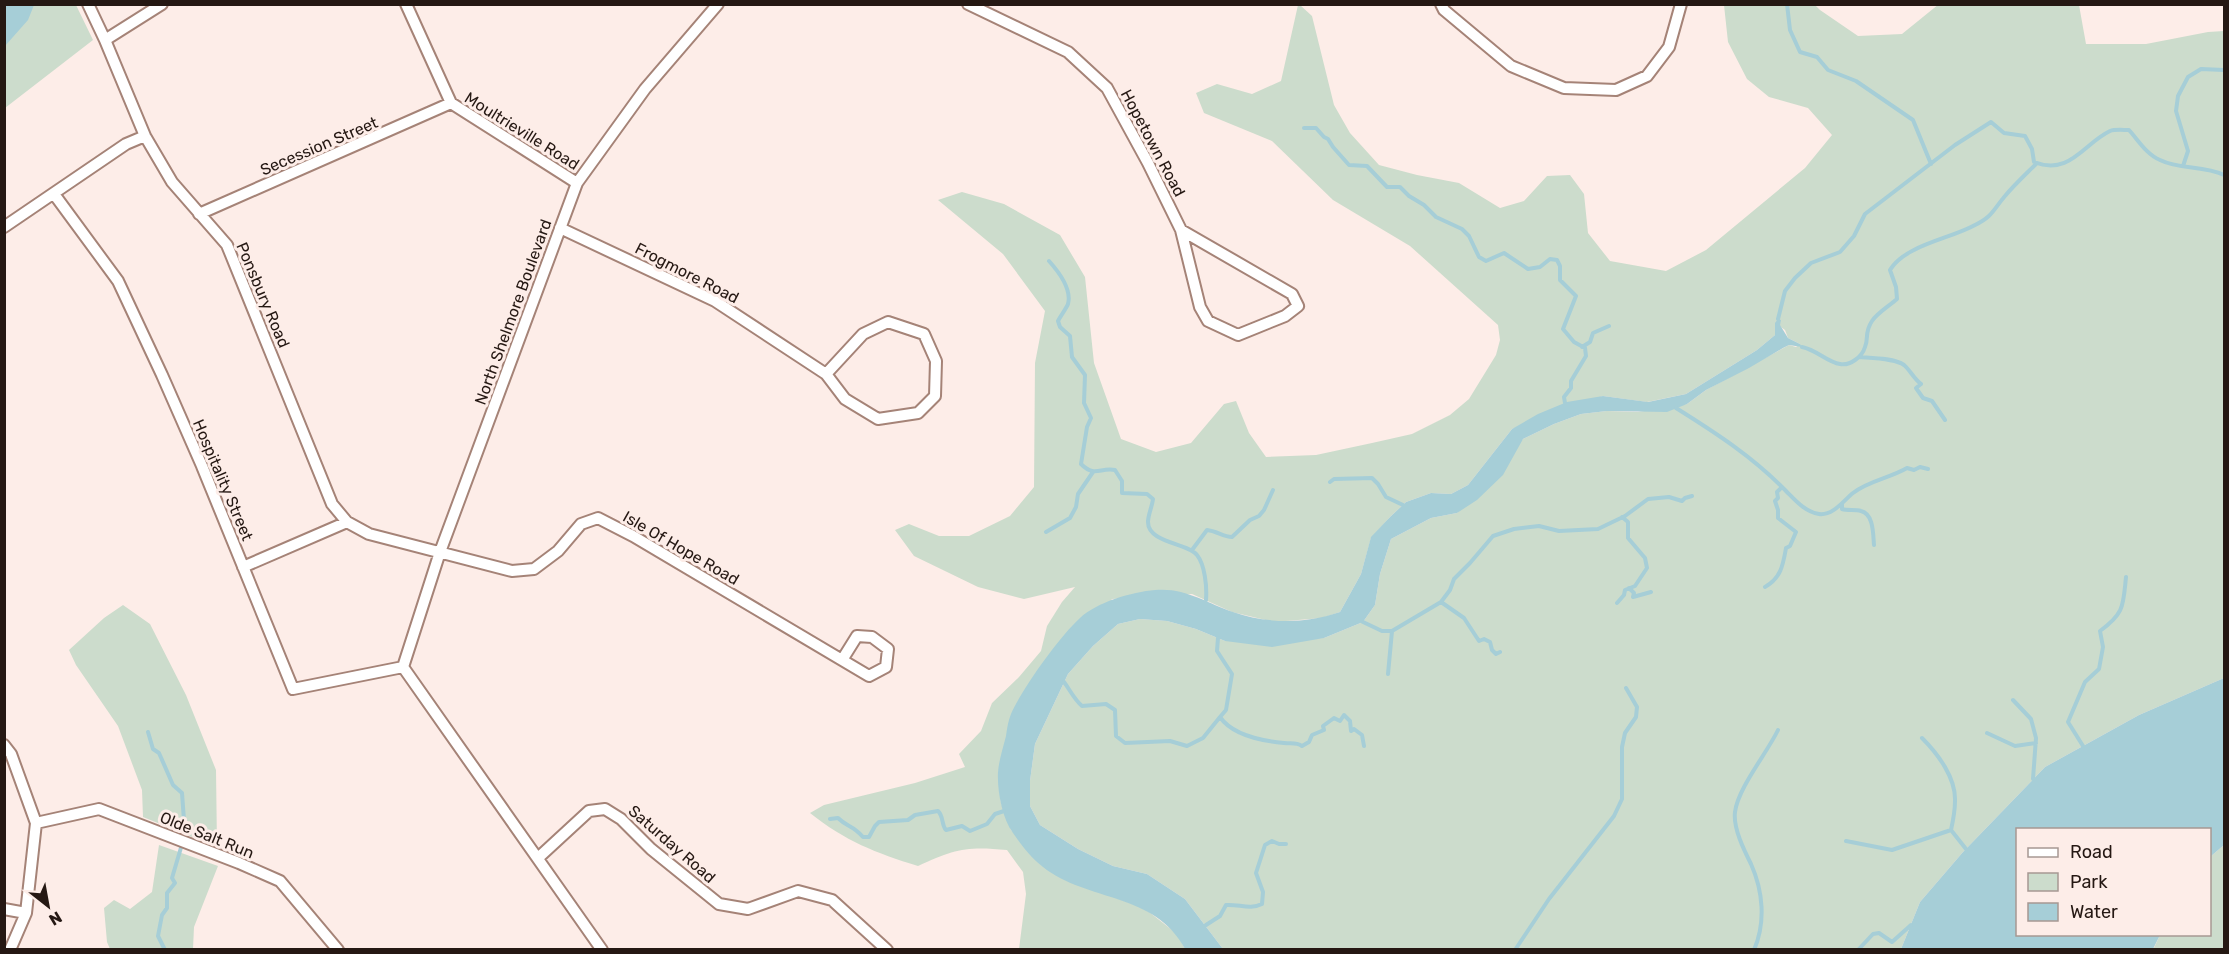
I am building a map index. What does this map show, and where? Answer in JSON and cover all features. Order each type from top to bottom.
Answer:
[{"type":"street","name":"Ponsbury Road","points":[[88,4],[145,136],[172,182],[227,245],[332,504],[347,522],[369,534],[440,552]]},
{"type":"street","points":[[105,40],[162,4]]},
{"type":"street","name":"North Shelmore Boulevard","points":[[402,667],[440,552],[577,183],[645,89],[718,4]]},
{"type":"street","name":"Hopetown Road","points":[[968,4],[1068,52],[1107,88],[1182,230],[1200,307],[1209,321],[1238,335],[1285,316],[1298,306],[1292,294],[1182,230]]},
{"type":"street","points":[[1441,4],[1444,10],[1511,66],[1564,88],[1616,90],[1647,76],[1669,47],[1681,4]]},
{"type":"street","name":"Moultrieville Road","points":[[408,5],[451,104],[577,183]]},
{"type":"street","name":"Secession Street","points":[[199,214],[451,104]]},
{"type":"street","points":[[4,227],[126,144],[145,136]]},
{"type":"street","name":"Hospitality Street","points":[[54,194],[118,281],[162,375],[293,689],[402,667]]},
{"type":"street","name":"Frogmore Road","points":[[560,228],[715,301],[826,374],[845,399],[878,419],[918,413],[935,396],[936,361],[924,334],[888,322],[863,334],[826,374]]},
{"type":"street","name":"Isle Of Hope Road","points":[[440,552],[512,571],[534,569],[558,551],[582,524],[598,518],[633,536],[842,660],[869,676],[886,668],[888,649],[872,637],[857,636],[842,660]]},
{"type":"street","points":[[243,567],[347,522]]},
{"type":"street","points":[[402,667],[602,950]]},
{"type":"street","points":[[4,745],[11,754],[36,823],[26,913],[10,950]]},
{"type":"street","name":"Olde Salt Run","points":[[36,823],[99,809],[239,863],[280,881],[338,950]]},
{"type":"street","name":"Saturday Road","points":[[538,858],[589,812],[605,809],[621,819],[651,849],[719,904],[748,909],[798,891],[832,900],[887,950]]},
{"type":"street","points":[[4,909],[26,913]]},
{"type":"green space","points":[[1939,4],[2079,5],[2086,44],[2146,44],[2224,31],[2224,678],[2139,715],[2045,767],[1963,852],[1920,902],[1901,949],[1223,949],[1185,899],[1147,874],[1113,866],[1078,849],[1040,825],[1030,806],[1030,781],[1035,744],[1068,674],[1093,646],[1118,624],[1140,619],[1167,621],[1196,629],[1225,641],[1324,638],[1363,622],[1375,605],[1380,574],[1391,539],[1431,518],[1457,513],[1523,439],[1581,414],[1607,411],[1638,412],[1687,404],[1706,390],[1789,345],[1796,347],[1800,344],[1788,338],[1785,330],[1775,323],[1775,335],[1757,350],[1686,394],[1647,402],[1603,396],[1512,429],[1468,485],[1451,494],[1431,493],[1406,502],[1390,517],[1371,538],[1361,574],[1340,612],[1322,618],[1274,622],[1232,612],[1192,594],[1112,599],[998,772],[1001,803],[1011,830],[1069,881],[1144,908],[1177,934],[1185,949],[1019,949],[1026,894],[1023,872],[1007,850],[981,848],[961,850],[918,866],[861,845],[810,813],[824,805],[915,783],[965,767],[959,754],[981,731],[992,703],[1019,677],[1041,651],[1047,626],[1062,602],[1075,587],[1024,599],[978,587],[914,556],[895,530],[909,524],[939,536],[969,536],[1010,516],[1034,487],[1035,363],[1045,311],[1003,254],[938,200],[962,192],[1004,204],[1060,235],[1085,277],[1094,363],[1121,439],[1156,452],[1191,443],[1224,404],[1236,401],[1249,433],[1266,457],[1316,455],[1412,434],[1450,415],[1469,399],[1496,355],[1500,340],[1498,325],[1410,246],[1333,200],[1272,141],[1204,113],[1196,93],[1217,84],[1252,94],[1281,81],[1298,5],[1312,16],[1334,105],[1350,133],[1379,165],[1459,183],[1500,208],[1524,201],[1547,176],[1570,175],[1584,194],[1588,233],[1610,261],[1666,271],[1706,250],[1805,168],[1832,135],[1808,108],[1769,97],[1747,79],[1728,42],[1724,5],[1815,5],[1858,36],[1902,34]]},
{"type":"green space","points":[[5,5],[76,5],[93,40],[5,108]]},
{"type":"green space","points":[[123,605],[150,624],[186,695],[216,770],[217,847],[143,817],[142,790],[118,726],[76,665],[69,650],[104,618]]},
{"type":"green space","points":[[159,845],[218,866],[194,927],[193,949],[110,949],[107,942],[104,908],[114,900],[130,909],[152,892]]},
{"type":"green space","points":[[2224,845],[2224,949],[2153,950],[2160,936],[2211,936],[2211,856]]},
{"type":"water","points":[[5,4],[34,5],[28,20],[5,46]]},
{"type":"water","points":[[1778,319],[1781,320],[1780,325],[1788,338],[1802,347],[1789,345],[1706,390],[1687,404],[1667,412],[1607,411],[1581,414],[1523,439],[1503,475],[1477,500],[1457,513],[1431,518],[1391,539],[1380,574],[1375,605],[1363,622],[1324,638],[1272,647],[1225,641],[1196,629],[1167,621],[1140,619],[1118,624],[1093,646],[1068,674],[1035,744],[1030,781],[1030,806],[1040,825],[1078,849],[1113,866],[1147,874],[1185,899],[1223,949],[1185,949],[1172,931],[1156,917],[1138,907],[1080,887],[1043,867],[1027,852],[1009,827],[999,795],[998,772],[1010,717],[1023,691],[1042,664],[1071,627],[1087,612],[1126,596],[1146,591],[1166,590],[1186,593],[1233,612],[1260,619],[1286,621],[1313,619],[1340,612],[1361,574],[1371,537],[1406,502],[1431,493],[1451,494],[1468,485],[1512,429],[1538,414],[1567,402],[1603,396],[1648,402],[1686,394],[1757,350],[1775,335],[1775,323]]},
{"type":"water","points":[[2224,678],[2224,845],[2211,856],[2211,828],[2016,828],[2016,936],[2160,936],[2153,949],[1901,949],[1920,902],[1963,852],[2045,767],[2139,715]]},
{"type":"waterway","points":[[1787,4],[1790,30],[1800,52],[1817,57],[1828,70],[1856,81],[1913,120],[1931,164]]},
{"type":"waterway","points":[[2183,166],[2188,151],[2176,111],[2178,96],[2188,77],[2201,69],[2224,70]]},
{"type":"waterway","points":[[1778,319],[1785,291],[1811,263],[1840,252],[1854,236],[1865,214],[1955,145],[1991,122],[2004,133],[2025,136],[2032,149],[2034,162],[2046,165],[2067,162],[2110,131],[2129,130],[2155,158],[2175,165],[2224,175]]},
{"type":"waterway","points":[[1304,128],[1316,128],[1349,165],[1367,166],[1387,187],[1400,187],[1436,217],[1462,229],[1469,236],[1479,257],[1486,261],[1504,253],[1528,269],[1540,267],[1550,259],[1557,260],[1560,266],[1560,280],[1576,296],[1563,329],[1574,342],[1585,348],[1586,356],[1571,381],[1571,388],[1564,397],[1565,403]]},
{"type":"waterway","points":[[1802,347],[1840,364],[1848,364],[1855,360],[1863,351],[1872,321],[1897,299],[1896,287],[1890,270],[1897,261],[1917,248],[1965,230],[1986,219],[2037,163]]},
{"type":"waterway","points":[[1049,261],[1066,286],[1069,298],[1058,321],[1060,327],[1070,336],[1072,357],[1085,375],[1084,403],[1091,418],[1087,427],[1081,464],[1094,471],[1115,470],[1122,481],[1122,493],[1147,494],[1153,499],[1148,519],[1150,529],[1161,539],[1186,548],[1197,555],[1205,576],[1206,600]]},
{"type":"waterway","points":[[1582,347],[1590,342],[1593,333],[1609,326]]},
{"type":"waterway","points":[[1859,357],[1889,360],[1904,365],[1921,384],[1916,388],[1923,398],[1932,401],[1945,420]]},
{"type":"waterway","points":[[1676,408],[1747,456],[1801,505],[1814,513],[1829,513],[1859,489],[1907,468],[1928,469]]},
{"type":"waterway","points":[[1046,532],[1070,518],[1076,507],[1078,494],[1093,472]]},
{"type":"waterway","points":[[1330,482],[1334,479],[1372,478],[1386,497],[1403,505]]},
{"type":"waterway","points":[[1765,587],[1778,575],[1786,548],[1790,546],[1796,532],[1778,518],[1775,501],[1778,498],[1777,492],[1782,487]]},
{"type":"waterway","points":[[1192,550],[1207,530],[1232,537],[1250,520],[1259,516],[1273,490]]},
{"type":"waterway","points":[[1363,622],[1382,631],[1392,631],[1441,602],[1450,590],[1454,579],[1493,536],[1514,529],[1539,526],[1559,531],[1598,529],[1625,516],[1648,499],[1669,497],[1682,501],[1692,496]]},
{"type":"waterway","points":[[1842,504],[1842,509],[1861,511],[1868,516],[1871,520],[1874,545]]},
{"type":"waterway","points":[[1617,603],[1625,590],[1635,586],[1647,568],[1645,558],[1628,538],[1628,522],[1622,517]]},
{"type":"waterway","points":[[2083,746],[2068,722],[2085,682],[2099,669],[2103,647],[2100,631],[2114,619],[2121,608],[2126,577]]},
{"type":"waterway","points":[[1629,588],[1634,593],[1633,597],[1651,592]]},
{"type":"waterway","points":[[1441,602],[1464,618],[1479,641],[1484,639],[1490,642],[1492,650],[1496,654],[1500,652]]},
{"type":"waterway","points":[[1388,674],[1392,631]]},
{"type":"waterway","points":[[1218,638],[1217,651],[1232,674],[1226,710],[1220,717],[1233,729],[1258,739],[1302,746],[1309,742],[1312,735],[1324,730],[1323,726],[1334,718],[1340,721],[1344,715],[1350,721],[1351,731],[1354,729],[1362,735],[1364,746]]},
{"type":"waterway","points":[[1064,682],[1082,706],[1106,704],[1115,710],[1116,736],[1125,743],[1170,741],[1187,746],[1203,738],[1220,717]]},
{"type":"waterway","points":[[1515,950],[1549,899],[1614,816],[1622,799],[1622,747],[1625,733],[1636,717],[1637,707],[1626,688]]},
{"type":"waterway","points":[[2013,700],[2031,719],[2036,738],[2033,779]]},
{"type":"waterway","points":[[1754,950],[1760,929],[1762,907],[1755,874],[1737,832],[1735,812],[1741,792],[1778,730]]},
{"type":"waterway","points":[[148,732],[153,749],[159,753],[173,785],[182,793],[185,834],[172,878],[175,883],[167,893],[167,908],[162,915],[158,936],[165,950]]},
{"type":"waterway","points":[[1987,733],[2015,746],[2036,743]]},
{"type":"waterway","points":[[1922,738],[1940,759],[1953,784],[1955,805],[1951,830]]},
{"type":"waterway","points":[[830,819],[838,818],[863,837],[869,837],[879,822],[908,820],[915,815],[938,811],[946,830],[962,826],[970,831],[987,824],[995,814],[1004,811]]},
{"type":"waterway","points":[[1846,841],[1892,850],[1951,830],[1966,849]]},
{"type":"waterway","points":[[1206,925],[1220,916],[1226,905],[1249,907],[1262,904],[1263,892],[1256,873],[1265,845],[1272,841],[1286,844]]},
{"type":"waterway","points":[[1858,950],[1873,934],[1879,933],[1892,942],[1911,925]]}]
